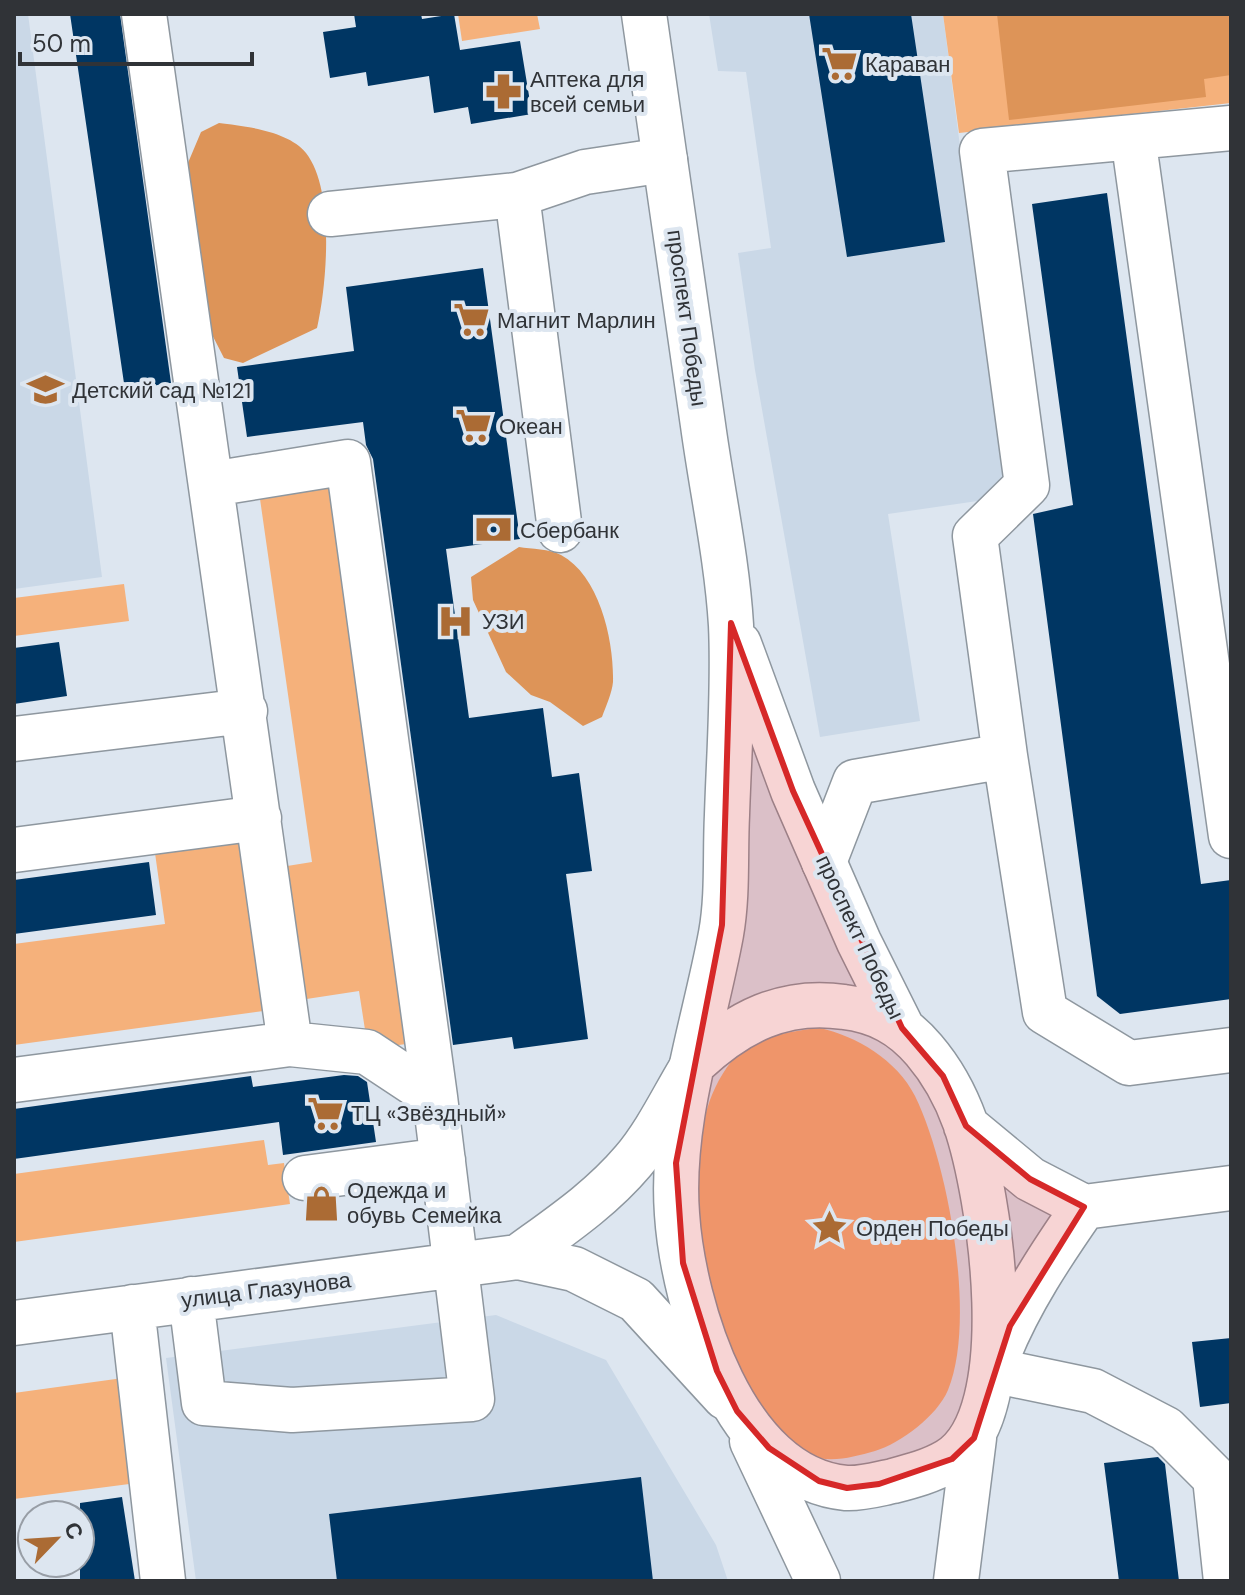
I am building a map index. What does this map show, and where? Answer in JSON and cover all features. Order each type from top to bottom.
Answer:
[{"type":"main road","points":[[144,14],[290,1044]]},
{"type":"main road","name":"проспект Победы","points":[[644,14],[731,623],[722,925],[683,1110],[676,1163],[677,1216],[683,1263],[702,1334],[737,1411]]},
{"type":"main road","points":[[1231,128],[982,151],[1027,485],[975,536],[1045,1012],[1129,1063],[1231,1050]]},
{"type":"main road","points":[[1133,137],[1231,836]]},
{"type":"main road","points":[[330,214],[517,195],[585,172],[665,160]]},
{"type":"main road","points":[[517,195],[560,530]]},
{"type":"main road","points":[[191,1299],[204,1403],[292,1410],[472,1399],[435,1097],[348,462],[212,484]]},
{"type":"main road","name":"проспект Победы","points":[[731,623],[824,862],[902,1028]]},
{"type":"main road","points":[[14,739],[245,711]]},
{"type":"main road","points":[[824,862],[855,782],[1005,756]]},
{"type":"main road","points":[[14,850],[259,818]]},
{"type":"main road","points":[[695,1062],[735,1029],[783,1007],[809,1003],[861,1009],[882,1015],[902,1028],[943,1076],[966,1126],[990,1242],[994,1311],[992,1370],[987,1405],[974,1438],[956,1581]]},
{"type":"main road","points":[[14,1080],[290,1044],[367,1052],[435,1097]]},
{"type":"main road","name":"улица Глазунова","points":[[518,1257],[591,1204],[636,1158],[695,1062]]},
{"type":"main road","points":[[966,1126],[1030,1179],[1084,1207],[1231,1188]]},
{"type":"main road","points":[[305,1178],[443,1160]]},
{"type":"main road","points":[[992,1370],[1010,1326],[1084,1207]]},
{"type":"main road","name":"улица Глазунова","points":[[14,1323],[518,1257],[574,1269],[636,1300],[737,1411]]},
{"type":"main road","points":[[132,1307],[163,1581]]},
{"type":"main road","points":[[992,1370],[1093,1391],[1166,1429],[1223,1477],[1226,1581]]},
{"type":"main road","points":[[737,1411],[788,1465],[819,1481],[847,1488],[918,1475],[952,1459],[974,1438]]},
{"type":"main road","points":[[737,1411],[786,1507],[818,1581]]},
{"type":"highlighted area","points":[[731,623],[793,791],[902,1028],[943,1076],[966,1126],[1030,1179],[1084,1207],[1010,1326],[974,1438],[952,1459],[879,1484],[847,1488],[819,1481],[769,1448],[737,1411],[717,1371],[683,1263],[676,1163],[722,925]]},
{"type":"shaded area","name":"Детский сад №121","points":[[14,14],[28,14],[102,577],[14,589]]},
{"type":"shaded area","points":[[458,14],[537,14],[540,29],[462,41]]},
{"type":"shaded area","points":[[709,14],[943,14],[1005,497],[888,514],[920,721],[820,737],[755,370],[738,253],[771,248],[746,72],[718,71]]},
{"type":"shaded area","points":[[943,14],[1231,14],[1231,103],[959,133]]},
{"type":"shaded area","points":[[997,14],[1231,14],[1231,75],[1204,79],[1206,97],[1009,120]]},
{"type":"shaded area","points":[[219,123],[266,131],[289,139],[298,146],[315,169],[325,213],[326,263],[317,328],[243,363],[224,358],[203,317],[185,170],[201,132]]},
{"type":"shaded area","points":[[333,482],[414,1043],[368,1049],[359,991],[300,1000],[281,867],[312,862],[259,492]]},
{"type":"shaded area","points":[[519,547],[557,553],[574,565],[586,578],[602,611],[611,648],[612,686],[602,717],[583,726],[550,702],[531,695],[506,672],[473,600],[471,577]]},
{"type":"shaded area","points":[[124,584],[129,621],[14,636],[14,598]]},
{"type":"shaded area","points":[[246,833],[271,1010],[14,1045],[14,944],[165,924],[154,846]]},
{"type":"shaded area","points":[[820,1028],[848,1037],[887,1061],[915,1096],[927,1125],[948,1200],[959,1284],[960,1324],[956,1360],[943,1400],[927,1419],[896,1442],[875,1451],[835,1459],[818,1458],[798,1451],[777,1434],[753,1400],[727,1342],[715,1303],[699,1217],[698,1173],[702,1132],[712,1094],[731,1062],[739,1053],[760,1041],[784,1033]]},
{"type":"shaded area","points":[[264,1140],[268,1165],[284,1163],[290,1204],[14,1242],[14,1174]]},
{"type":"shaded area","points":[[496,1315],[606,1360],[716,1545],[728,1581],[196,1581],[166,1358]]},
{"type":"shaded area","points":[[123,1378],[137,1483],[14,1499],[14,1393]]},
{"type":"building","points":[[70,14],[120,14],[171,383],[125,390]]},
{"type":"building","points":[[354,14],[421,14],[422,19],[454,14],[460,50],[520,41],[532,114],[471,124],[468,107],[434,113],[429,76],[368,86],[366,72],[330,78],[323,32],[356,27]]},
{"type":"building","points":[[809,14],[911,14],[945,242],[847,257]]},
{"type":"building","points":[[1107,193],[1201,884],[1231,880],[1231,999],[1120,1014],[1097,996],[1033,514],[1073,505],[1032,204]]},
{"type":"building","points":[[483,268],[520,539],[446,549],[469,718],[543,708],[552,777],[579,773],[592,871],[566,874],[588,1039],[514,1049],[512,1037],[453,1045],[373,459],[366,445],[363,422],[247,437],[237,367],[354,351],[346,287]]},
{"type":"building","points":[[59,642],[67,696],[14,704],[14,648]]},
{"type":"building","points":[[149,862],[156,915],[14,934],[14,880]]},
{"type":"building","points":[[344,1075],[358,1076],[367,1082],[376,1142],[283,1155],[279,1122],[14,1159],[14,1109],[251,1076],[253,1087]]},
{"type":"building","points":[[1231,1338],[1231,1403],[1200,1407],[1192,1342]]},
{"type":"building","points":[[1158,1457],[1165,1464],[1179,1581],[1119,1581],[1104,1463]]},
{"type":"building","points":[[641,1477],[653,1581],[337,1581],[329,1514]]},
{"type":"building","points":[[122,1497],[135,1581],[80,1581],[96,1579],[96,1501]]},
{"type":"place","name":"Караван","points":[[839,64]]},
{"type":"place","name":"Аптека для всей семьи","points":[[504,92]]},
{"type":"place","name":"Магнит Марлин","points":[[471,320]]},
{"type":"place","name":"Детский сад №121","points":[[46,390]]},
{"type":"place","name":"Океан","points":[[473,426]]},
{"type":"place","name":"Сбербанк","points":[[494,530]]},
{"type":"place","name":"УЗИ","points":[[456,621]]},
{"type":"place","name":"ТЦ «Звёздный»","points":[[325,1113]]},
{"type":"place","name":"Одежда и обувь Семейка","points":[[321,1203]]},
{"type":"place","name":"Орден Победы","points":[[830,1228]]}]
